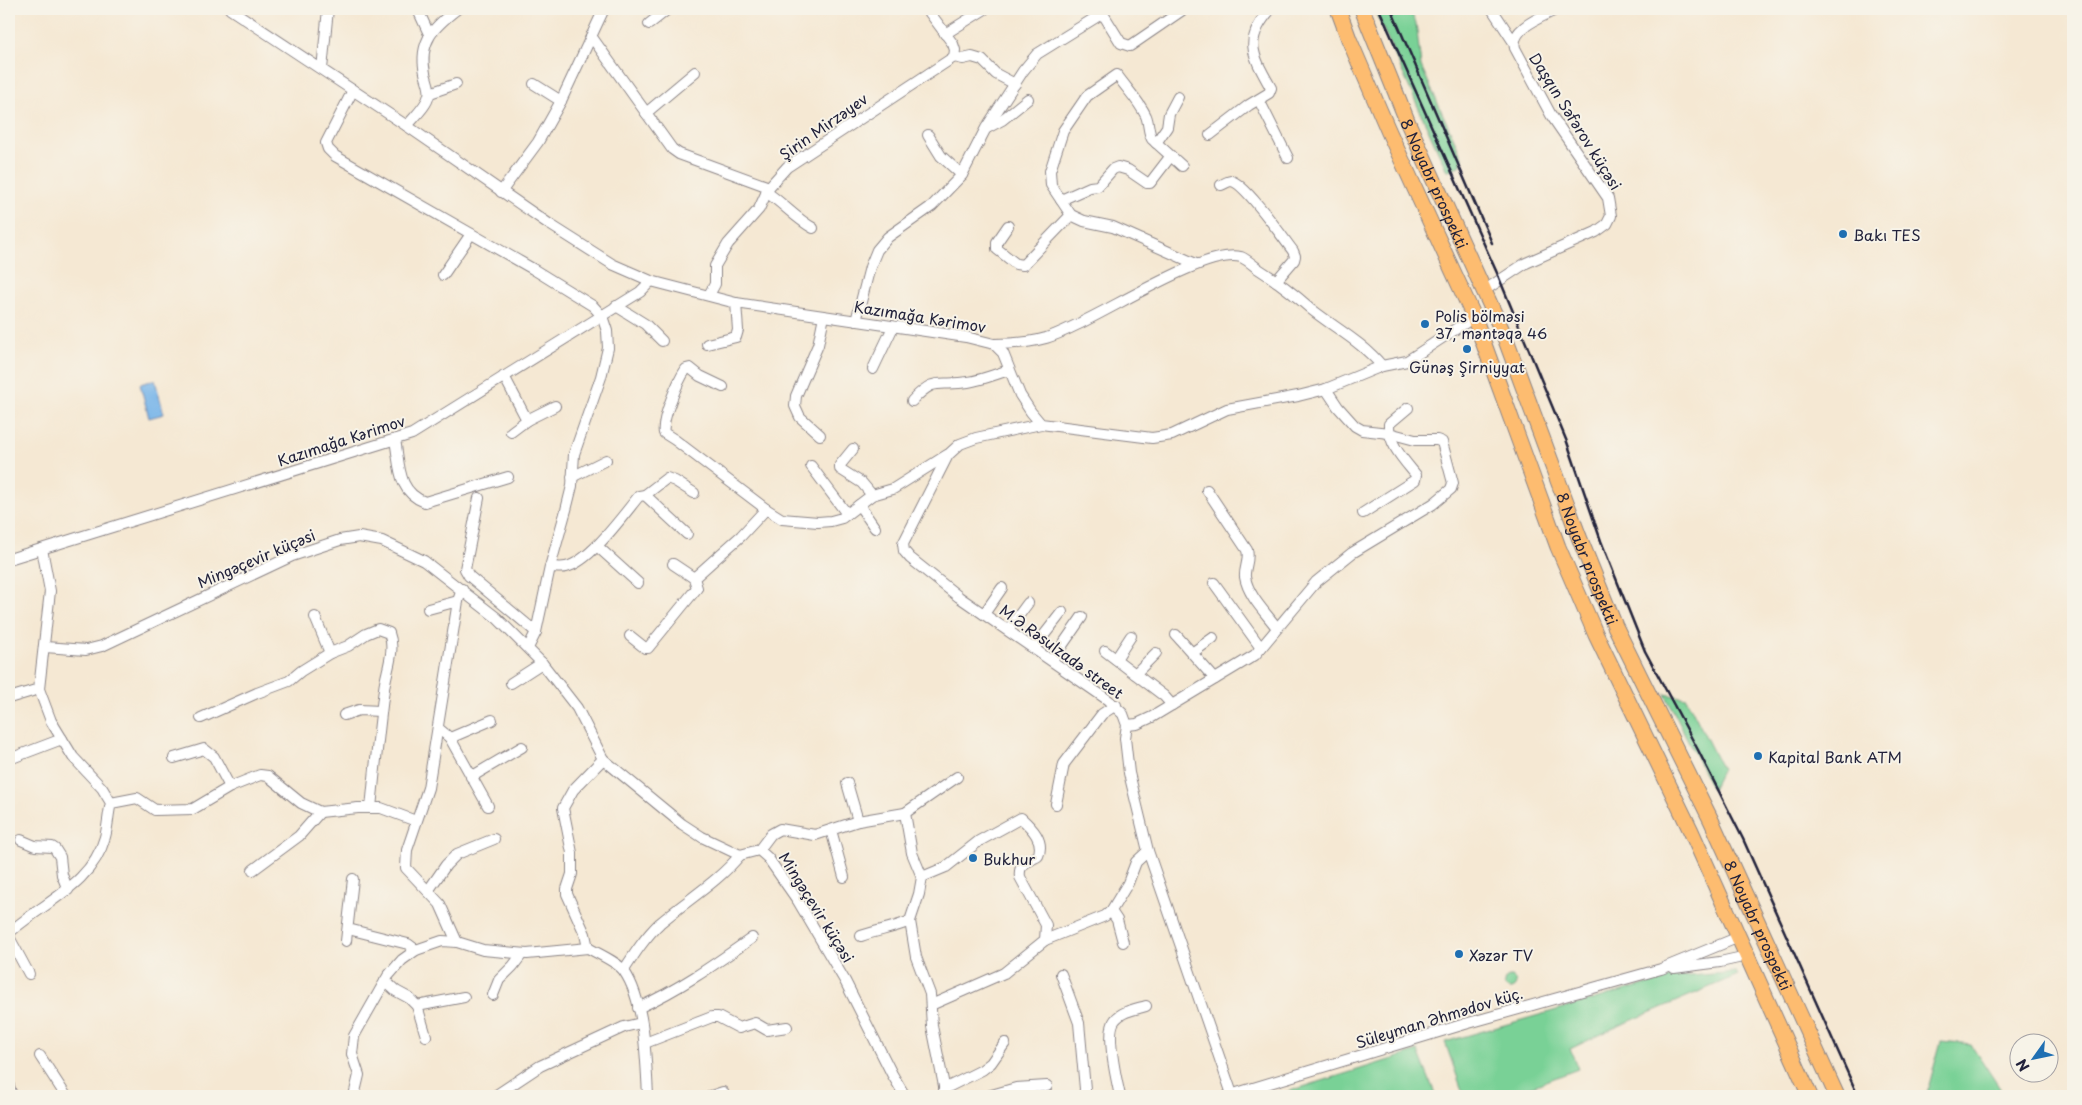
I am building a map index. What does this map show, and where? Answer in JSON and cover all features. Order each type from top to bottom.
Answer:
[{"type":"highway","name":"8 Noyabr prospekti","points":[[1338,9],[1388,130],[1474,317],[1558,547],[1596,634],[1691,831],[1810,1096]]},
{"type":"highway","name":"8 Noyabr prospekti","points":[[1362,9],[1408,123],[1485,290],[1519,374],[1579,538],[1615,626],[1711,820],[1836,1096]]},
{"type":"highway","points":[[1739,937],[1760,928]]},
{"type":"highway","points":[[1747,956],[1769,948]]},
{"type":"street","name":"Kazımağa Kərimov","points":[[230,9],[407,126],[501,192],[612,264],[650,280],[736,303],[966,337],[994,344],[1003,353],[1020,396],[1041,424]]},
{"type":"street","points":[[322,69],[328,9]]},
{"type":"street","points":[[407,126],[427,102],[430,93],[424,70],[424,56],[429,34],[437,24],[457,9]]},
{"type":"street","points":[[501,192],[538,142],[561,101],[604,9]]},
{"type":"street","points":[[649,24],[668,9]]},
{"type":"street","points":[[927,9],[946,34],[955,50],[954,57],[963,59],[972,57],[982,60],[996,74],[1015,84]]},
{"type":"street","points":[[946,34],[985,9]]},
{"type":"street","points":[[856,321],[870,267],[877,250],[888,237],[932,206],[962,174],[986,128],[1023,71],[1038,54],[1101,11],[1121,42],[1130,46],[1184,9]]},
{"type":"street","points":[[1210,135],[1249,105],[1270,93],[1271,88],[1251,46],[1253,36],[1261,20],[1271,9]]},
{"type":"street","points":[[1492,9],[1513,41]]},
{"type":"street","name":"Daşqın Səfərov küçəsi","points":[[1485,290],[1526,263],[1596,232],[1607,224],[1611,216],[1608,198],[1552,115],[1519,57],[1513,41],[1521,30],[1557,9]]},
{"type":"street","points":[[418,10],[429,34]]},
{"type":"street","points":[[591,36],[672,149],[679,154],[768,189],[800,221],[813,228]]},
{"type":"street","name":"Şirin Mirzəyev","points":[[709,295],[715,284],[715,266],[728,244],[758,209],[768,189],[787,167],[954,57]]},
{"type":"street","points":[[646,113],[694,72]]},
{"type":"street","points":[[1182,166],[1156,144],[1149,134],[1147,118],[1142,108],[1117,75],[1088,96],[1063,131],[1050,171],[1051,185],[1071,215],[1084,221],[1113,227],[1196,264]]},
{"type":"street","points":[[430,93],[456,84]]},
{"type":"street","points":[[534,84],[561,101]]},
{"type":"street","points":[[353,90],[326,143],[328,149],[335,156],[593,306],[602,316],[607,331],[608,348],[601,377],[574,454],[566,510],[550,567],[536,632],[528,648]]},
{"type":"street","points":[[1156,144],[1167,128],[1169,114],[1178,98]]},
{"type":"street","points":[[986,128],[1002,120],[1028,99]]},
{"type":"street","points":[[1259,100],[1288,158]]},
{"type":"street","points":[[928,135],[941,156],[962,174]]},
{"type":"street","points":[[1061,200],[1090,187],[1098,186],[1113,169],[1118,167],[1128,170],[1147,183],[1150,183],[1170,156]]},
{"type":"street","points":[[1221,186],[1234,181],[1245,190],[1296,256],[1276,281]]},
{"type":"street","points":[[1008,226],[997,242],[997,249],[1016,264],[1023,265],[1071,215]]},
{"type":"street","points":[[443,275],[471,234]]},
{"type":"street","points":[[994,344],[1024,344],[1047,338],[1072,328],[1196,264],[1222,257],[1242,257],[1328,322],[1356,340],[1382,366]]},
{"type":"street","name":"Kazımağa Kərimov","points":[[9,558],[412,434],[640,292],[650,280]]},
{"type":"street","points":[[707,344],[736,336],[738,330],[736,303]]},
{"type":"street","points":[[616,306],[645,324],[662,341]]},
{"type":"street","points":[[820,435],[800,417],[795,406],[796,396],[818,345],[824,316]]},
{"type":"street","points":[[1041,424],[1160,438],[1172,435],[1227,409],[1326,389],[1382,366],[1407,362],[1474,317]]},
{"type":"street","points":[[873,369],[893,327]]},
{"type":"street","points":[[723,387],[700,376],[690,368],[686,369],[662,427],[664,433],[782,519],[818,522],[832,521],[847,514],[872,495],[893,489],[948,455]]},
{"type":"street","points":[[912,401],[924,388],[932,383],[968,382],[1009,370]]},
{"type":"street","points":[[504,376],[527,420]]},
{"type":"street","points":[[1229,1095],[1148,851],[1129,773],[1126,738],[1127,725],[1137,724],[1172,705],[1255,655],[1308,590],[1345,559],[1433,504],[1451,489],[1453,483],[1442,442],[1437,440],[1415,440],[1389,433],[1362,430],[1355,426],[1338,407],[1326,389]]},
{"type":"street","points":[[511,432],[527,420],[554,406]]},
{"type":"street","points":[[1363,513],[1415,480],[1416,475],[1401,456],[1389,433],[1389,424],[1408,408]]},
{"type":"street","name":"M.Ə.Rəsulzadə street","points":[[1041,424],[976,438],[960,444],[948,455],[903,544],[904,551],[910,558],[959,597],[1116,706],[1123,714],[1127,725]]},
{"type":"street","points":[[395,440],[402,483],[411,495],[426,502],[508,477]]},
{"type":"street","points":[[853,449],[840,466],[840,469],[862,484],[872,495]]},
{"type":"street","points":[[572,477],[606,460]]},
{"type":"street","points":[[810,466],[847,514]]},
{"type":"street","points":[[550,567],[566,567],[574,564],[597,546],[639,496],[646,495],[667,478],[694,493]]},
{"type":"street","points":[[1207,490],[1247,550],[1249,557],[1245,573],[1246,581],[1252,594],[1277,628]]},
{"type":"street","points":[[646,495],[687,534]]},
{"type":"street","points":[[479,498],[464,569],[469,576],[536,632]]},
{"type":"street","points":[[858,505],[874,528]]},
{"type":"street","points":[[694,578],[741,536],[766,509]]},
{"type":"street","name":"Mingəçevir küçəsi","points":[[44,647],[86,650],[102,646],[276,562],[332,542],[349,538],[359,537],[382,541],[424,561],[497,618],[542,663],[577,708],[603,759],[682,824],[702,837],[740,854],[759,850],[768,858],[798,901],[845,981],[892,1074],[906,1096]]},
{"type":"street","points":[[597,546],[638,583]]},
{"type":"street","points":[[9,933],[27,916],[68,890],[85,874],[94,861],[105,837],[111,802],[102,788],[73,757],[51,722],[39,689],[50,591],[42,549]]},
{"type":"street","points":[[630,636],[645,648],[648,648],[697,588],[694,578],[673,564]]},
{"type":"street","points":[[1214,583],[1262,648]]},
{"type":"street","points":[[984,614],[1002,588]]},
{"type":"street","points":[[457,942],[440,904],[406,868],[407,850],[428,788],[458,602],[462,589]]},
{"type":"street","points":[[428,609],[458,602]]},
{"type":"street","points":[[1008,630],[1028,603]]},
{"type":"street","points":[[1034,648],[1062,612]]},
{"type":"street","points":[[315,617],[330,653]]},
{"type":"street","points":[[1052,660],[1082,617]]},
{"type":"street","points":[[200,718],[290,681],[301,671],[330,653],[348,646],[366,634],[378,629],[389,633],[392,641],[392,650],[384,687],[371,808]]},
{"type":"street","points":[[1176,635],[1215,679]]},
{"type":"street","points":[[1116,659],[1131,636]]},
{"type":"street","points":[[1192,653],[1213,638]]},
{"type":"street","points":[[1105,651],[1164,696],[1172,705]]},
{"type":"street","points":[[1135,674],[1156,653]]},
{"type":"street","points":[[511,683],[542,663]]},
{"type":"street","points":[[9,698],[39,689]]},
{"type":"street","points":[[1056,804],[1064,764],[1102,714],[1116,706]]},
{"type":"street","points":[[344,715],[359,710],[381,712]]},
{"type":"street","points":[[450,738],[492,720]]},
{"type":"street","points":[[438,728],[450,738],[488,806]]},
{"type":"street","points":[[12,758],[62,739]]},
{"type":"street","points":[[472,777],[522,747]]},
{"type":"street","points":[[174,758],[204,749],[214,757],[230,787]]},
{"type":"street","points":[[588,948],[585,934],[567,889],[572,874],[572,853],[563,808],[573,790],[603,759]]},
{"type":"street","points":[[111,802],[137,798],[155,810],[192,809],[230,787],[260,775],[268,776],[301,804],[320,812],[381,808],[416,821]]},
{"type":"street","points":[[759,850],[771,834],[780,829],[814,835],[858,821],[905,813],[957,777]]},
{"type":"street","points":[[847,783],[858,821]]},
{"type":"street","points":[[253,870],[299,836],[320,812]]},
{"type":"street","points":[[905,813],[912,853],[922,877],[919,894],[910,921],[916,957],[930,994],[932,1026],[945,1093],[982,1070],[990,1063],[1005,1043]]},
{"type":"street","points":[[922,877],[946,867],[978,840],[1021,818],[1040,840],[1041,850],[1038,856],[1022,864],[1019,869],[1020,877],[1046,925],[1045,940]]},
{"type":"street","points":[[831,830],[844,878]]},
{"type":"street","points":[[428,891],[446,865],[457,854],[494,839]]},
{"type":"street","points":[[21,840],[35,846],[56,849],[60,858],[62,875],[68,890]]},
{"type":"street","points":[[931,1005],[1004,973],[1045,940],[1104,916],[1111,910],[1128,883],[1136,862],[1148,851]]},
{"type":"street","points":[[624,970],[640,946],[660,924],[726,872],[740,854]]},
{"type":"street","points":[[346,941],[354,879]]},
{"type":"street","points":[[1111,910],[1117,920],[1123,942]]},
{"type":"street","points":[[861,936],[880,929],[892,929],[910,921]]},
{"type":"street","points":[[348,929],[408,944],[416,950]]},
{"type":"street","points":[[9,937],[29,974]]},
{"type":"street","points":[[1661,969],[1739,937]]},
{"type":"street","points":[[638,1008],[663,997],[693,979],[752,938]]},
{"type":"street","points":[[354,1096],[359,1075],[352,1054],[354,1036],[385,981],[402,960],[416,950],[442,941],[457,942],[483,950],[522,954],[588,948],[624,970],[636,997],[646,1042],[648,1096]]},
{"type":"street","points":[[493,995],[499,980],[522,954]]},
{"type":"street","points":[[1661,969],[1720,962],[1747,956]]},
{"type":"street","name":"Süleyman Əhmədov küç.","points":[[1229,1095],[1466,1024],[1661,969]]},
{"type":"street","points":[[1061,974],[1079,1023],[1086,1089],[1084,1096]]},
{"type":"street","points":[[385,981],[417,1006],[426,1036]]},
{"type":"street","points":[[417,1006],[464,997]]},
{"type":"street","points":[[1120,1096],[1113,1059],[1113,1023],[1124,1013],[1146,1006]]},
{"type":"street","points":[[646,1042],[712,1017],[718,1017],[739,1028],[755,1023],[767,1030],[787,1027]]},
{"type":"street","points":[[495,1096],[540,1066],[624,1027],[641,1023]]},
{"type":"street","points":[[40,1056],[66,1096]]},
{"type":"street","points":[[9,1086],[12,1096]]},
{"type":"street","points":[[988,1096],[1016,1088],[1047,1086]]},
{"type":"street","points":[[711,1096],[723,1092]]},
{"type":"green space","points":[[1374,9],[1409,9],[1416,23],[1421,66],[1462,157],[1461,165],[1447,171]]},
{"type":"green space","points":[[1665,694],[1686,698],[1722,769],[1712,789]]},
{"type":"green space","points":[[1736,972],[1738,975],[1570,1049],[1578,1069],[1507,1096],[1464,1096],[1445,1042],[1668,978]]},
{"type":"green space","points":[[1510,977],[1516,983],[1510,989],[1504,983]]},
{"type":"green space","points":[[1941,1041],[1971,1044],[2005,1096],[1926,1096]]},
{"type":"green space","points":[[1418,1051],[1436,1096],[1274,1096]]},
{"type":"water","points":[[155,380],[164,414],[149,418],[140,384]]},
{"type":"railway","points":[[1379,9],[1497,273],[1567,442],[1601,541],[1645,651],[1743,839],[1858,1096]]},
{"type":"railway","points":[[1391,9],[1492,243]]},
{"type":"place","name":"Bakı TES","points":[[1843,234]]},
{"type":"place","name":"Polis bölməsi 37, məntəqə 46","points":[[1425,324]]},
{"type":"place","name":"Günəş Şirniyyat","points":[[1467,349]]},
{"type":"place","name":"Kapital Bank ATM","points":[[1758,756]]},
{"type":"place","name":"Bukhur","points":[[973,858]]},
{"type":"place","name":"Xəzər TV","points":[[1459,954]]}]
